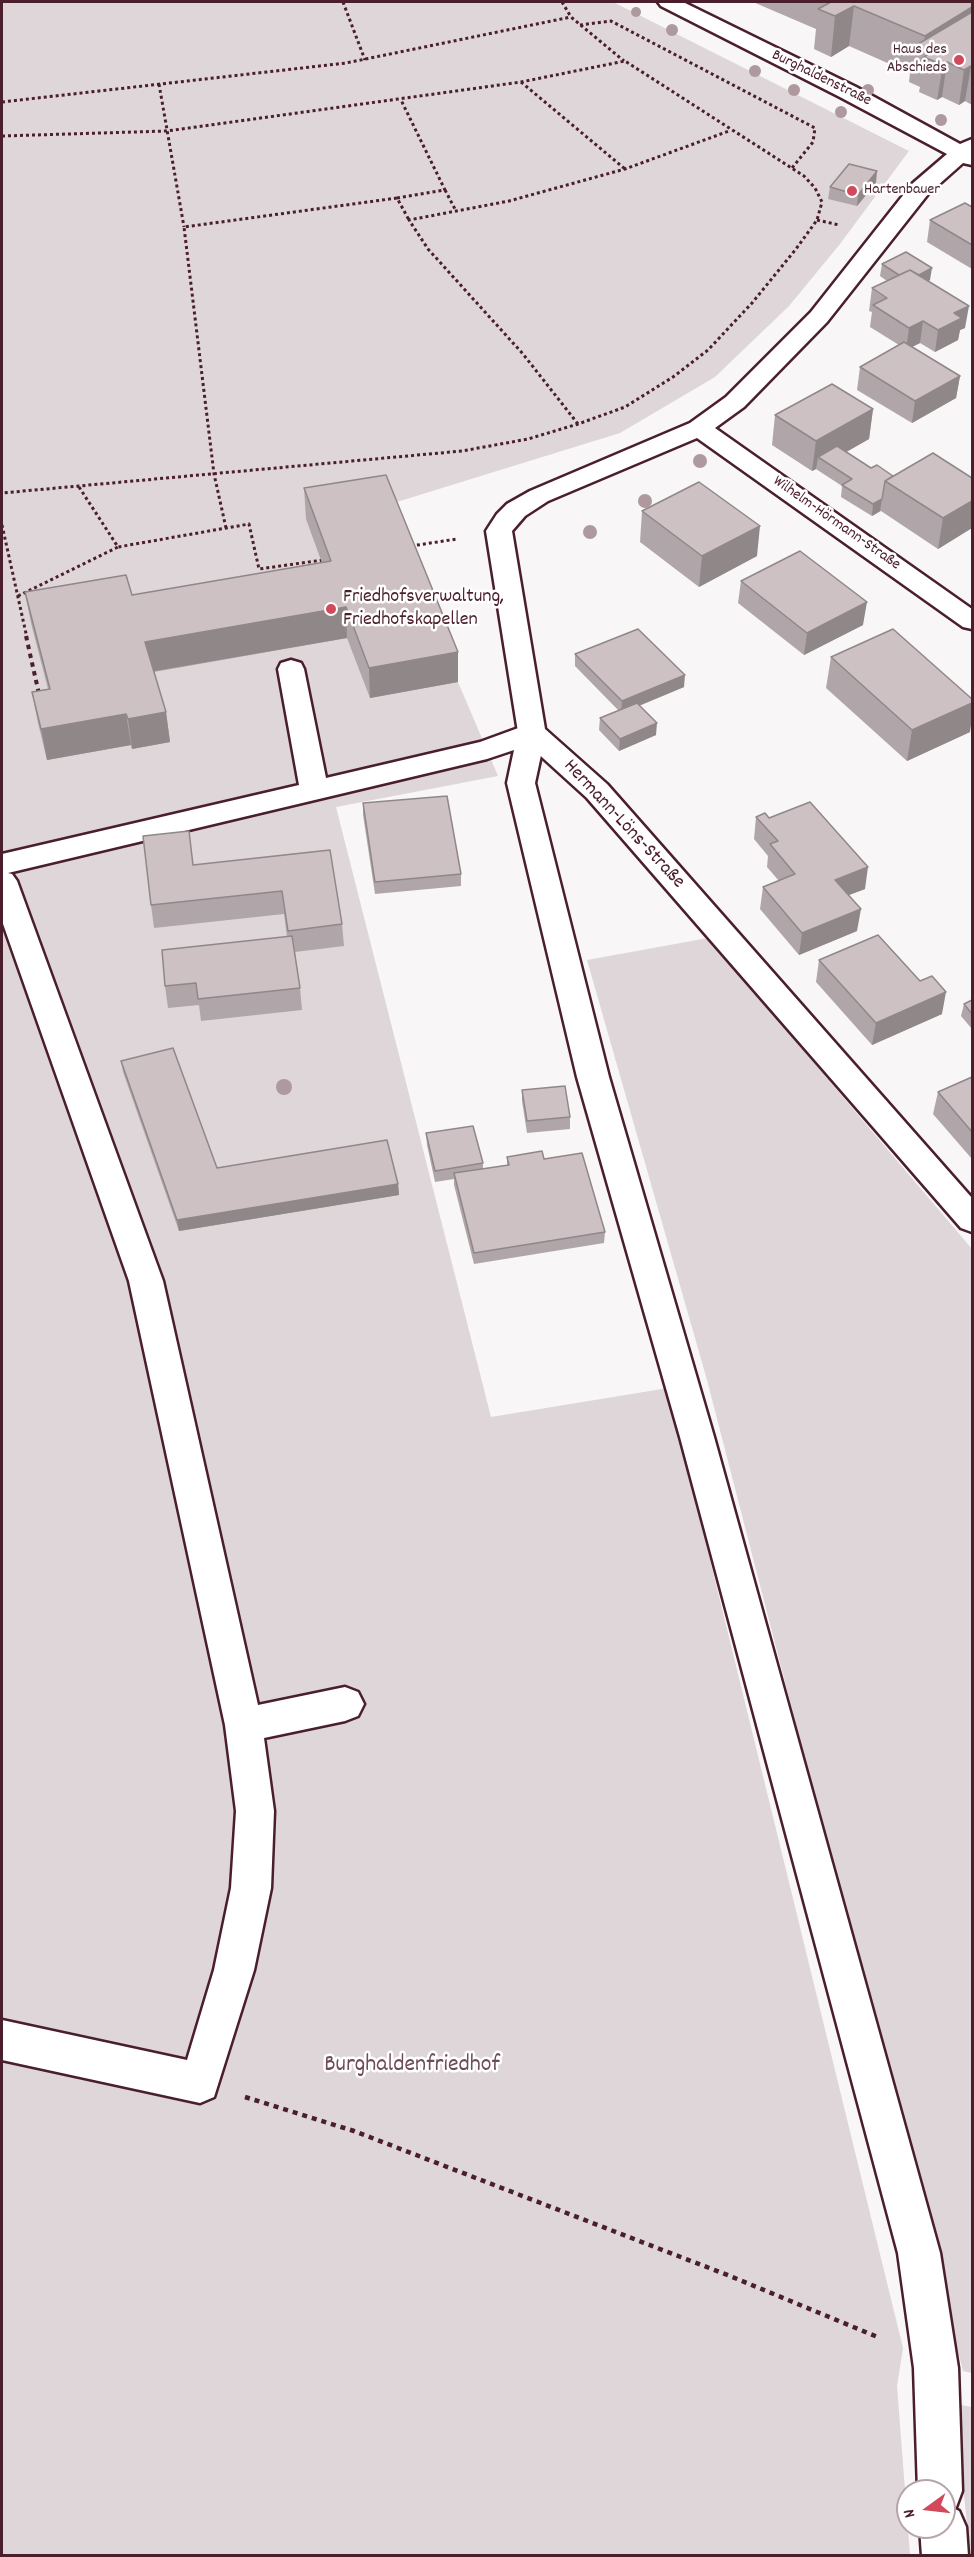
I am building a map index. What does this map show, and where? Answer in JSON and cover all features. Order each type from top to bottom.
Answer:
[{"type":"street","name":"Burghaldenstraße","points":[[668,2],[969,152]]},
{"type":"street","points":[[940,2479],[936,2368],[919,2253],[698,1437],[593,1077],[521,783],[532,732],[499,531],[516,510],[539,496],[699,428],[735,402],[819,317],[921,189],[969,152]]},
{"type":"street","name":"Wilhelm-Hörmann-Straße","points":[[699,428],[972,621]]},
{"type":"street","points":[[291,669],[314,790]]},
{"type":"street","points":[[2,864],[487,750],[532,732]]},
{"type":"street","name":"Hermann-Löns-Straße","points":[[532,732],[597,791],[972,1219]]},
{"type":"street","points":[[2,880],[146,1281],[244,1725],[255,1811],[251,1888],[234,1970],[200,2083],[2,2040]]},
{"type":"street","points":[[244,1725],[345,1704]]},
{"type":"street","points":[[943,2539],[945,2556]]},
{"type":"path","points":[[344,2],[365,60]]},
{"type":"path","points":[[2,493],[462,451],[528,438],[579,424],[625,407],[673,377],[708,350],[752,303],[796,249],[817,220],[822,202],[816,188],[792,168],[729,130],[625,61],[571,17],[562,2]]},
{"type":"path","points":[[2,102],[365,60],[571,17]]},
{"type":"path","points":[[580,25],[611,21],[815,128],[813,142],[792,168]]},
{"type":"path","points":[[2,136],[167,130],[521,82],[625,61]]},
{"type":"path","points":[[521,82],[624,169]]},
{"type":"path","points":[[159,84],[184,227],[214,474],[226,528]]},
{"type":"path","points":[[401,100],[456,211]]},
{"type":"path","points":[[409,220],[509,201],[624,169],[729,130]]},
{"type":"path","points":[[184,227],[445,190]]},
{"type":"path","points":[[397,198],[428,249],[523,354],[579,424]]},
{"type":"path","points":[[79,487],[118,547]]},
{"type":"path","points":[[18,596],[118,547],[249,524],[259,570],[326,559]]},
{"type":"path","points":[[2,525],[40,699]]},
{"type":"path","points":[[404,547],[499,531]]},
{"type":"path","points":[[200,2083],[354,2131],[730,2276],[903,2348],[936,2368]]},
{"type":"green space","name":"Burghaldenfriedhof","points":[[2,2],[613,2],[909,151],[840,244],[789,306],[715,377],[620,433],[387,505],[498,776],[336,807],[491,1417],[668,1388],[903,2348],[897,2386],[904,2479],[896,2479],[896,2539],[909,2539],[910,2555],[2,2556]]},
{"type":"green space","points":[[708,938],[972,1249],[972,2373],[963,2371],[707,1380],[587,960]]},
{"type":"green space","points":[[955,2404],[972,2407],[972,2555],[970,2555]]},
{"type":"building","points":[[831,2],[972,2],[972,7],[925,36],[854,6],[835,16],[818,9]]},
{"type":"building","points":[[972,12],[972,67],[964,70],[947,62],[943,65],[924,57],[929,54],[913,47]]},
{"type":"building","points":[[849,164],[877,171],[858,195],[830,187]]},
{"type":"building","points":[[965,203],[972,207],[972,245],[930,220]]},
{"type":"building","points":[[906,252],[932,268],[919,275],[910,270],[899,275],[882,264]]},
{"type":"building","points":[[910,270],[969,306],[954,313],[962,318],[938,330],[923,321],[909,328],[873,305],[887,298],[872,288]]},
{"type":"building","points":[[904,342],[960,376],[915,401],[860,367]]},
{"type":"building","points":[[832,384],[873,409],[816,441],[775,415]]},
{"type":"building","points":[[837,446],[871,468],[877,465],[893,476],[885,481],[882,499],[873,504],[842,485],[852,479],[818,457]]},
{"type":"building","points":[[933,453],[972,478],[972,501],[943,518],[885,481]]},
{"type":"building","points":[[386,475],[458,652],[369,668],[346,607],[145,642],[166,712],[128,719],[126,714],[41,729],[32,692],[50,689],[25,592],[126,575],[132,595],[331,561],[304,488]]},
{"type":"building","points":[[699,482],[760,526],[702,556],[642,511]]},
{"type":"building","points":[[800,551],[867,602],[807,633],[741,581]]},
{"type":"building","points":[[638,629],[685,675],[622,701],[575,654]]},
{"type":"building","points":[[893,629],[972,699],[972,703],[912,730],[831,657]]},
{"type":"building","points":[[637,703],[657,723],[620,739],[600,718]]},
{"type":"building","points":[[447,796],[461,874],[375,882],[363,803]]},
{"type":"building","points":[[810,802],[868,867],[835,880],[861,909],[802,933],[763,887],[795,874],[770,844],[778,841],[756,817],[765,813],[769,818]]},
{"type":"building","points":[[189,831],[193,865],[330,850],[342,924],[288,931],[282,891],[151,905],[143,836]]},
{"type":"building","points":[[878,935],[920,981],[932,976],[946,992],[876,1023],[819,960]]},
{"type":"building","points":[[292,936],[300,988],[198,999],[196,983],[165,986],[162,950]]},
{"type":"building","points":[[972,1000],[972,1014],[964,1004]]},
{"type":"building","points":[[173,1048],[217,1168],[387,1140],[398,1184],[177,1220],[121,1061]]},
{"type":"building","points":[[972,1077],[972,1132],[938,1092]]},
{"type":"building","points":[[565,1086],[570,1117],[527,1121],[522,1090]]},
{"type":"building","points":[[473,1126],[483,1163],[435,1171],[426,1133]]},
{"type":"building","points":[[542,1151],[544,1159],[582,1153],[605,1232],[474,1253],[454,1173],[509,1165],[507,1157]]},
{"type":"place","name":"Haus des Abschieds","points":[[959,60]]},
{"type":"place","name":"Hartenbauer","points":[[852,191]]},
{"type":"place","name":"Friedhofsverwaltung, Friedhofskapellen","points":[[331,609]]}]
